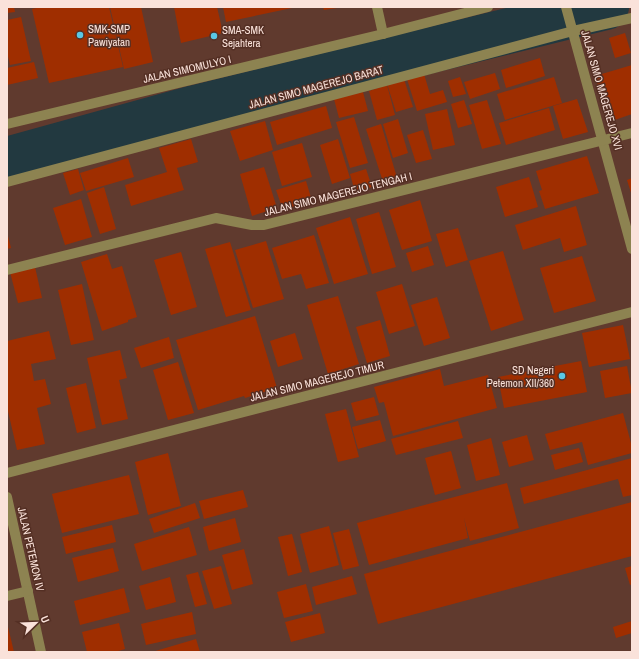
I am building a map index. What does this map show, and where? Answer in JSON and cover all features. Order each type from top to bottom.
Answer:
[{"type":"street","points":[[377,7],[383,34]]},
{"type":"street","name":"JALAN SIMOMULYO I","points":[[7,124],[383,34],[488,7]]},
{"type":"street","name":"JALAN SIMO MAGEREJO XVI","points":[[566,7],[632,249]]},
{"type":"street","name":"JALAN SIMO MAGEREJO BARAT","points":[[7,182],[572,29],[632,18]]},
{"type":"street","name":"JALAN SIMO MAGEREJO TENGAH I","points":[[7,270],[216,218],[252,225],[264,225],[603,139],[632,133]]},
{"type":"street","name":"JALAN SIMO MAGEREJO TIMUR","points":[[7,472],[632,312]]},
{"type":"street","name":"JALAN PETEMON IV","points":[[7,497],[41,652]]},
{"type":"street","points":[[7,596],[28,591]]},
{"type":"building","points":[[7,7],[14,7],[15,12],[7,13]]},
{"type":"building","points":[[41,7],[109,7],[123,67],[49,83],[32,9]]},
{"type":"building","points":[[110,7],[141,7],[153,62],[124,69]]},
{"type":"building","points":[[174,7],[217,7],[223,33],[181,43]]},
{"type":"building","points":[[223,7],[292,7],[292,8],[226,22]]},
{"type":"building","points":[[323,7],[337,7],[337,8],[324,10]]},
{"type":"building","points":[[21,17],[31,61],[10,65],[7,52],[7,20]]},
{"type":"building","points":[[625,33],[631,53],[615,58],[609,38]]},
{"type":"building","points":[[540,58],[545,76],[506,88],[501,70]]},
{"type":"building","points":[[34,62],[38,78],[7,85],[7,68]]},
{"type":"building","points":[[632,65],[632,114],[609,122],[595,76]]},
{"type":"building","points":[[495,73],[500,89],[470,99],[464,82]]},
{"type":"building","points":[[424,74],[430,94],[443,90],[447,102],[417,111],[407,79]]},
{"type":"building","points":[[460,77],[466,94],[453,97],[448,81]]},
{"type":"building","points":[[554,77],[562,103],[505,120],[497,94]]},
{"type":"building","points":[[404,79],[413,107],[396,112],[387,84]]},
{"type":"building","points":[[387,85],[395,115],[377,120],[369,91]]},
{"type":"building","points":[[363,92],[368,111],[339,118],[334,99]]},
{"type":"building","points":[[577,99],[588,132],[563,139],[553,106]]},
{"type":"building","points":[[464,100],[472,124],[458,128],[451,104]]},
{"type":"building","points":[[487,100],[501,144],[482,149],[469,105]]},
{"type":"building","points":[[326,106],[332,128],[277,145],[270,122]]},
{"type":"building","points":[[549,108],[555,130],[506,145],[499,123]]},
{"type":"building","points":[[447,109],[455,145],[433,150],[425,114]]},
{"type":"building","points":[[354,117],[368,163],[350,168],[336,122]]},
{"type":"building","points":[[398,119],[408,153],[393,158],[383,124]]},
{"type":"building","points":[[265,121],[273,150],[240,161],[230,131]]},
{"type":"building","points":[[381,124],[398,181],[384,185],[366,129]]},
{"type":"building","points":[[423,130],[432,159],[416,163],[407,135]]},
{"type":"building","points":[[191,139],[198,162],[177,168],[184,190],[131,206],[125,185],[167,172],[159,148]]},
{"type":"building","points":[[338,139],[350,178],[332,184],[320,145]]},
{"type":"building","points":[[302,143],[312,177],[282,186],[272,152]]},
{"type":"building","points":[[587,156],[599,193],[545,209],[539,191],[542,190],[536,171]]},
{"type":"building","points":[[128,158],[134,177],[86,191],[80,173]]},
{"type":"building","points":[[264,167],[277,208],[252,216],[240,174]]},
{"type":"building","points":[[78,169],[84,190],[70,195],[63,173]]},
{"type":"building","points":[[366,169],[372,187],[355,192],[350,174]]},
{"type":"building","points":[[529,177],[538,207],[505,217],[496,187]]},
{"type":"building","points":[[632,178],[632,196],[627,180]]},
{"type":"building","points":[[306,181],[312,201],[283,210],[276,190]]},
{"type":"building","points":[[104,187],[116,229],[100,234],[87,193]]},
{"type":"building","points":[[81,199],[92,237],[65,245],[53,208]]},
{"type":"building","points":[[420,200],[432,241],[402,250],[389,210]]},
{"type":"building","points":[[576,206],[587,245],[564,252],[560,238],[523,250],[515,225]]},
{"type":"building","points":[[379,212],[396,267],[372,274],[356,219]]},
{"type":"building","points":[[350,217],[368,274],[334,284],[316,228]]},
{"type":"building","points":[[458,228],[468,260],[446,267],[436,234]]},
{"type":"building","points":[[7,232],[11,248],[7,249]]},
{"type":"building","points":[[314,235],[329,283],[306,289],[301,274],[282,279],[272,248]]},
{"type":"building","points":[[266,241],[284,299],[253,308],[235,250]]},
{"type":"building","points":[[230,242],[251,310],[226,317],[205,249]]},
{"type":"building","points":[[428,246],[434,265],[412,272],[406,253]]},
{"type":"building","points":[[503,251],[524,320],[491,331],[469,261]]},
{"type":"building","points":[[181,252],[197,307],[171,315],[154,260]]},
{"type":"building","points":[[107,254],[112,269],[122,266],[137,317],[128,320],[128,322],[102,331],[81,262]]},
{"type":"building","points":[[582,256],[596,301],[554,313],[540,268]]},
{"type":"building","points":[[35,267],[42,298],[18,303],[10,272]]},
{"type":"building","points":[[82,284],[94,340],[71,345],[58,290]]},
{"type":"building","points":[[402,284],[415,326],[389,334],[376,292]]},
{"type":"building","points":[[338,296],[359,364],[328,374],[307,305]]},
{"type":"building","points":[[437,297],[450,338],[424,346],[411,305]]},
{"type":"building","points":[[255,316],[277,388],[198,410],[176,340]]},
{"type":"building","points":[[380,320],[390,356],[367,363],[356,327]]},
{"type":"building","points":[[623,325],[630,359],[589,367],[582,333]]},
{"type":"building","points":[[49,331],[56,359],[31,364],[34,381],[45,379],[51,404],[37,408],[45,444],[17,450],[7,407],[7,341]]},
{"type":"building","points":[[295,333],[303,359],[278,367],[270,341]]},
{"type":"building","points":[[169,337],[174,358],[141,368],[134,348]]},
{"type":"building","points":[[120,350],[127,378],[119,380],[128,419],[102,425],[87,358]]},
{"type":"building","points":[[581,361],[587,392],[504,408],[498,377]]},
{"type":"building","points":[[178,362],[194,413],[168,420],[153,370]]},
{"type":"building","points":[[627,366],[632,393],[605,398],[600,371]]},
{"type":"building","points":[[440,369],[444,386],[488,375],[497,408],[393,436],[384,402],[379,403],[374,387]]},
{"type":"building","points":[[86,383],[96,428],[77,433],[66,388]]},
{"type":"building","points":[[374,397],[379,415],[356,421],[351,403]]},
{"type":"building","points":[[346,409],[359,457],[338,462],[325,414]]},
{"type":"building","points":[[623,413],[632,447],[632,453],[588,465],[582,442],[550,450],[545,434]]},
{"type":"building","points":[[380,420],[386,441],[358,449],[352,427]]},
{"type":"building","points":[[458,421],[463,438],[396,455],[391,439]]},
{"type":"building","points":[[527,435],[534,460],[509,467],[502,442]]},
{"type":"building","points":[[491,438],[500,475],[476,481],[467,445]]},
{"type":"building","points":[[579,448],[583,462],[555,470],[551,455]]},
{"type":"building","points":[[451,451],[461,488],[435,495],[425,458]]},
{"type":"building","points":[[168,453],[181,506],[148,515],[135,462]]},
{"type":"building","points":[[632,458],[632,495],[623,497],[618,479],[524,504],[520,488]]},
{"type":"building","points":[[129,475],[139,514],[62,533],[52,494]]},
{"type":"building","points":[[507,483],[519,528],[470,541],[464,518],[468,538],[369,565],[357,523]]},
{"type":"building","points":[[243,490],[248,507],[204,519],[199,501]]},
{"type":"building","points":[[632,502],[632,556],[378,624],[364,574]]},
{"type":"building","points":[[195,503],[200,518],[154,533],[149,519]]},
{"type":"building","points":[[235,518],[241,542],[209,551],[203,527]]},
{"type":"building","points":[[112,525],[116,542],[66,554],[62,537]]},
{"type":"building","points":[[329,526],[339,565],[310,573],[300,534]]},
{"type":"building","points":[[189,527],[197,555],[142,571],[134,544]]},
{"type":"building","points":[[349,529],[359,566],[343,570],[333,533]]},
{"type":"building","points":[[292,534],[302,572],[288,576],[278,537]]},
{"type":"building","points":[[113,548],[119,571],[78,582],[72,558]]},
{"type":"building","points":[[244,549],[253,584],[232,590],[222,555]]},
{"type":"building","points":[[221,566],[232,604],[214,609],[202,571]]},
{"type":"building","points":[[632,566],[632,584],[630,585],[625,568]]},
{"type":"building","points":[[198,572],[207,604],[195,607],[186,575]]},
{"type":"building","points":[[352,576],[357,594],[316,605],[312,587]]},
{"type":"building","points":[[170,577],[176,602],[146,610],[139,586]]},
{"type":"building","points":[[306,584],[313,611],[284,618],[277,592]]},
{"type":"building","points":[[124,588],[130,612],[80,625],[74,601]]},
{"type":"building","points":[[192,612],[196,634],[146,645],[141,624]]},
{"type":"building","points":[[320,613],[325,633],[291,642],[285,622]]},
{"type":"building","points":[[632,621],[632,633],[616,638],[613,627]]},
{"type":"building","points":[[119,623],[125,649],[115,652],[87,652],[82,632]]},
{"type":"building","points":[[8,627],[14,652],[7,652]]},
{"type":"building","points":[[196,639],[200,652],[152,652]]},
{"type":"waterway","points":[[7,160],[195,108],[606,7]]},
{"type":"place","name":"SMK-SMP Pawiyatan","points":[[80,35]]},
{"type":"place","name":"SMA-SMK Sejahtera","points":[[214,36]]},
{"type":"place","name":"SD Negeri Petemon XII/360","points":[[562,376]]}]
